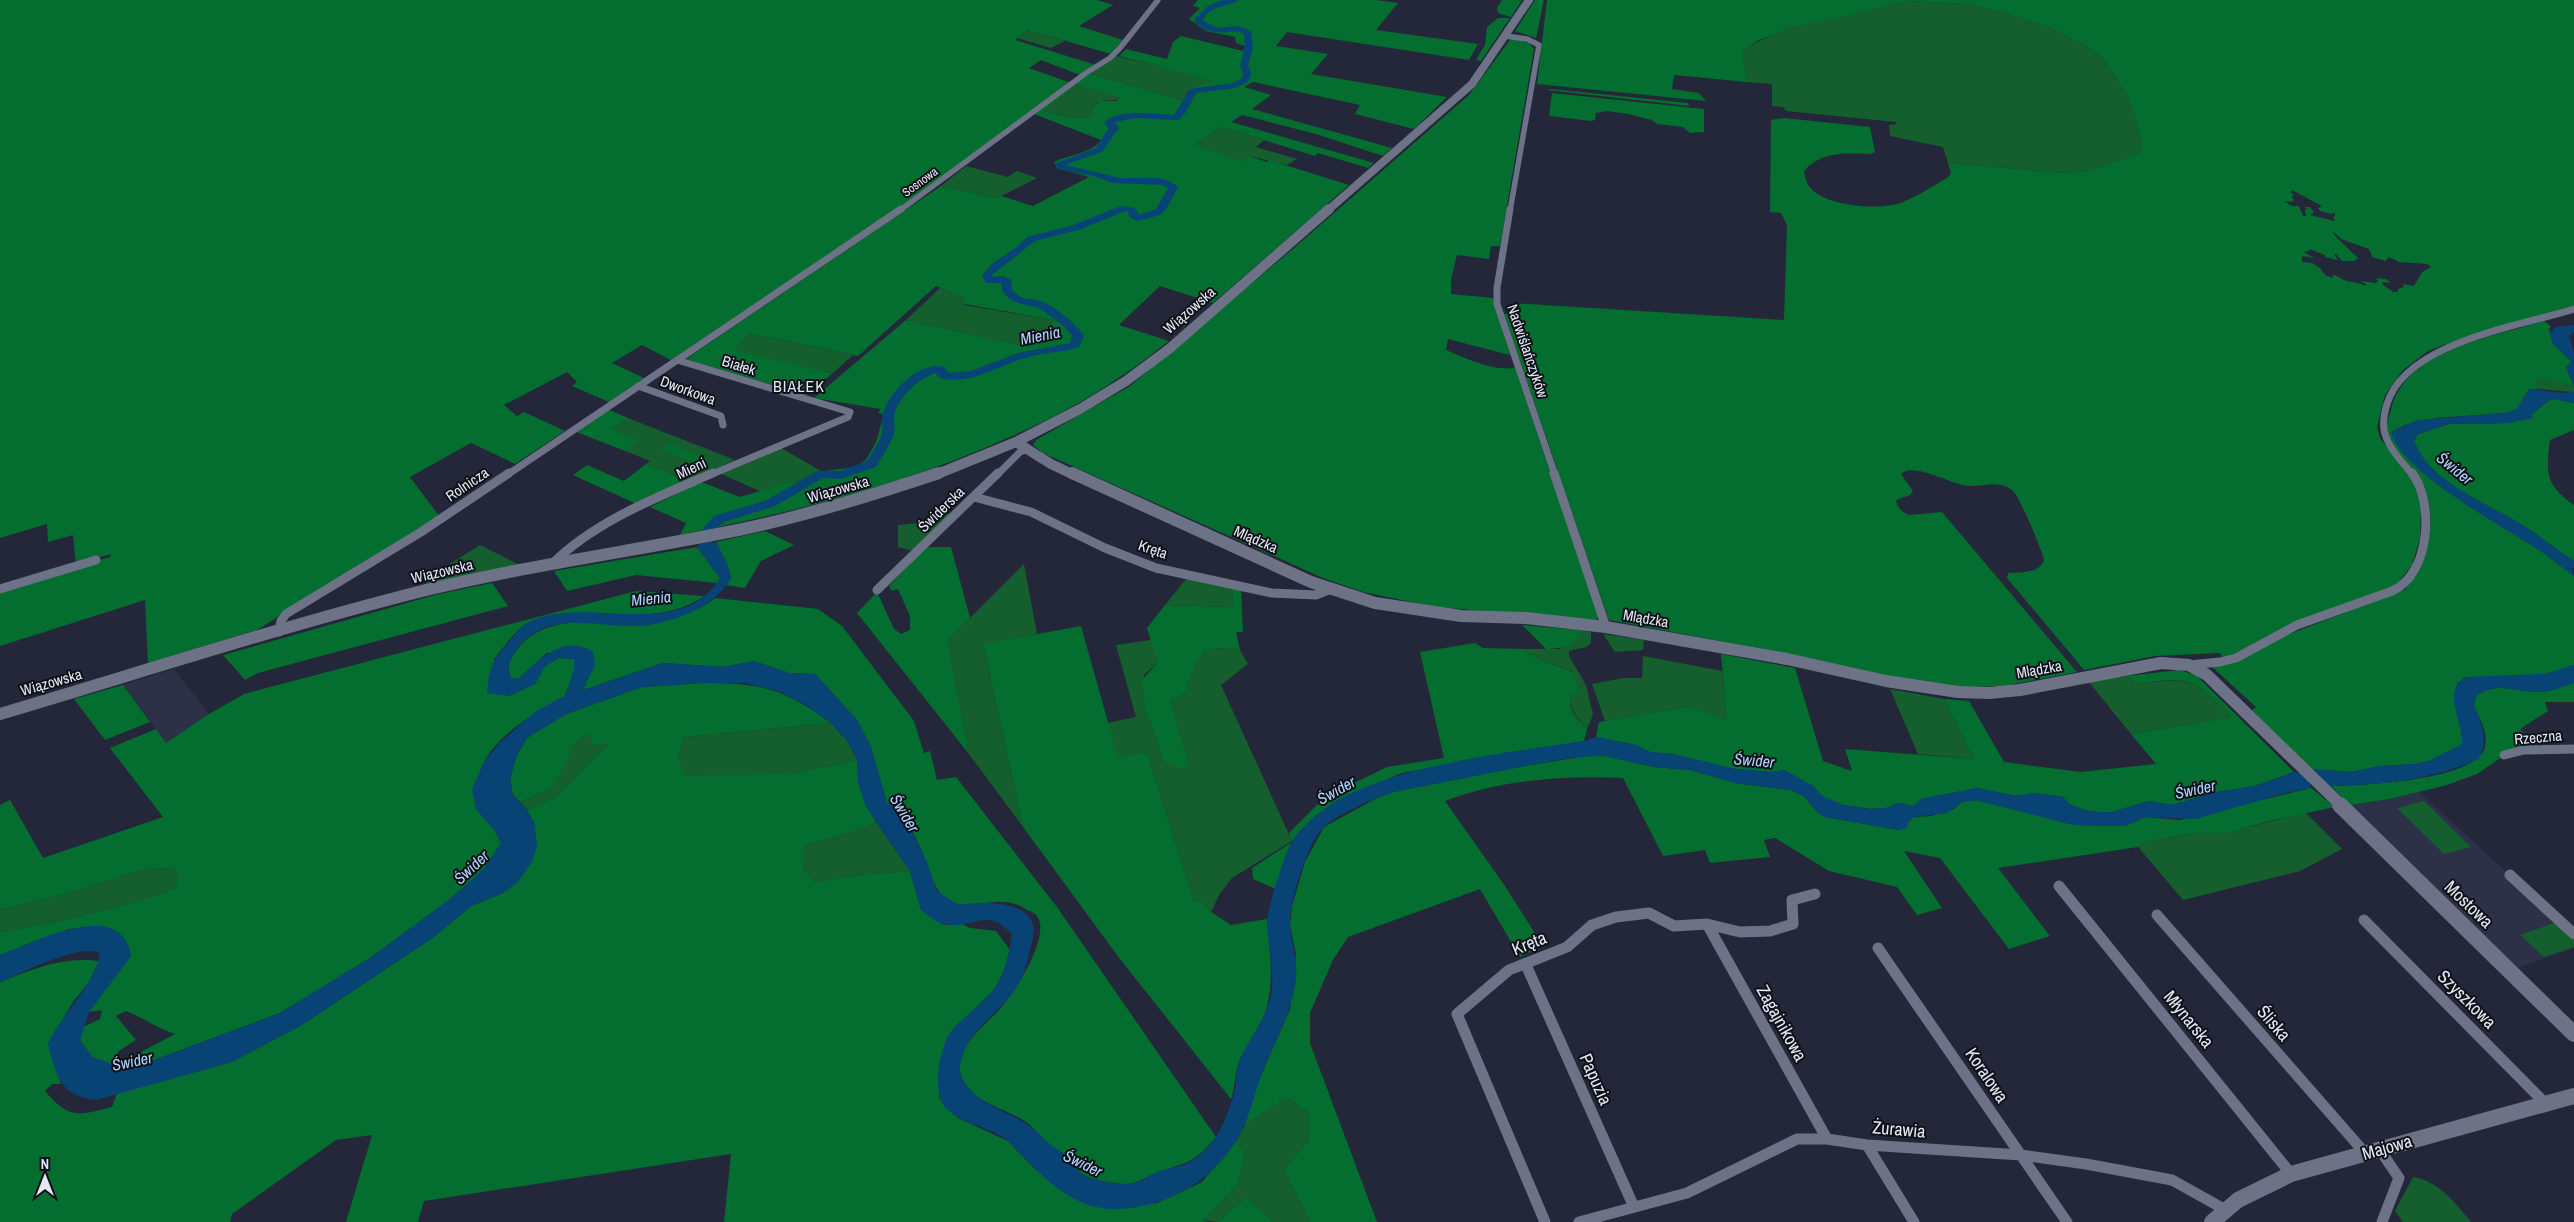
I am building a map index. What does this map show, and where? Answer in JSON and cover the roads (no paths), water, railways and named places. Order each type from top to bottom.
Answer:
[{"type":"main road","name":"Wiązowska","points":[[0,714],[428,590],[552,564],[788,520],[894,490],[1021,446],[1126,381],[1169,349],[1453,102],[1475,80],[1528,0]]},
{"type":"main road","name":"Mlądzka","points":[[1021,446],[1093,483],[1331,589],[1374,604],[1461,616],[1526,618],[1606,627],[1787,659],[1886,681],[1958,692],[1989,693],[2020,690],[2161,663],[2189,665],[2207,675],[2272,737]]},
{"type":"main road","name":"Mostowa","points":[[2272,737],[2574,1034]]},
{"type":"main road","name":"Majowa","points":[[2212,1222],[2224,1209],[2257,1188],[2290,1174],[2574,1096]]},
{"type":"street","name":"Sosnowa","points":[[677,360],[919,197],[1086,72],[1110,58],[1158,0]]},
{"type":"street","name":"Nadwiślańczyków","points":[[1505,36],[1527,39],[1539,45],[1496,288],[1497,304],[1606,627]]},
{"type":"street","points":[[2189,665],[2232,660],[2289,629],[2401,587],[2416,567],[2424,539],[2426,507],[2417,481],[2384,438],[2382,428],[2389,397],[2410,369],[2434,354],[2462,342],[2574,309]]},
{"type":"street","name":"Rolnicza","points":[[278,632],[281,621],[286,614],[421,532],[677,360]]},
{"type":"street","name":"Białek","points":[[677,360],[850,412]]},
{"type":"street","name":"Dworkowa","points":[[638,386],[721,416],[723,425]]},
{"type":"street","name":"Mieni","points":[[552,564],[559,554],[582,538],[625,516],[723,469],[848,417],[850,412]]},
{"type":"street","name":"Świderska","points":[[877,590],[1020,452],[1021,446]]},
{"type":"street","name":"Kręta","points":[[974,497],[1031,512],[1105,548],[1156,568],[1272,593],[1316,595],[1331,589]]},
{"type":"street","points":[[0,589],[96,560]]},
{"type":"street","name":"Rzeczna","points":[[2504,755],[2524,750],[2574,749]]},
{"type":"street","points":[[2510,875],[2574,934]]},
{"type":"street","name":"Młynarska","points":[[2059,886],[2290,1174]]},
{"type":"street","name":"Kręta","points":[[1545,1222],[1457,1014],[1509,970],[1526,965],[1567,947],[1592,925],[1616,917],[1649,914],[1674,926],[1707,924],[1740,932],[1770,931],[1793,924],[1792,900],[1815,894]]},
{"type":"street","name":"Śliska","points":[[2157,915],[2399,1178],[2382,1222]]},
{"type":"street","name":"Szyszkowa","points":[[2364,920],[2546,1104]]},
{"type":"street","name":"Zagajnikowa","points":[[1707,924],[1827,1139]]},
{"type":"street","name":"Koralowa","points":[[1878,948],[2067,1222]]},
{"type":"street","name":"Papuzia","points":[[1526,965],[1634,1207]]},
{"type":"street","name":"Żurawia","points":[[1579,1222],[1687,1194],[1797,1139],[1827,1139],[1867,1145],[2021,1155],[2172,1180],[2224,1209]]},
{"type":"street","points":[[1867,1145],[1914,1222]]},
{"type":"water","points":[[2574,325],[2574,332],[2569,336],[2574,353],[2574,386],[2566,367],[2572,362],[2553,344],[2550,334],[2555,327]]},
{"type":"water","points":[[2529,389],[2562,393],[2574,392],[2574,403],[2554,399],[2548,401],[2531,415],[2533,418],[2508,423],[2449,424],[2418,434],[2414,440],[2421,454],[2443,478],[2473,498],[2524,526],[2574,561],[2574,568],[2572,567],[2574,576],[2433,481],[2413,464],[2399,448],[2391,432],[2418,420],[2505,413],[2517,409]]},
{"type":"water","points":[[716,542],[728,566],[731,578],[717,596],[708,603],[678,618],[655,624],[619,626],[581,623],[563,624],[546,628],[530,636],[516,651],[510,661],[509,674],[511,678],[518,679],[552,651],[572,646],[582,647],[593,652],[595,665],[583,690],[663,663],[723,667],[754,661],[789,673],[815,674],[857,720],[871,747],[887,803],[894,807],[911,830],[926,860],[937,891],[958,905],[989,903],[1012,906],[1021,910],[1029,917],[1033,925],[1034,931],[1028,959],[1019,983],[1010,996],[976,1031],[971,1039],[961,1062],[961,1076],[976,1096],[1032,1128],[1059,1150],[1080,1173],[1098,1180],[1119,1184],[1142,1180],[1160,1171],[1182,1166],[1197,1157],[1213,1141],[1224,1121],[1232,1100],[1241,1057],[1264,1015],[1271,995],[1271,959],[1267,923],[1276,883],[1291,843],[1315,816],[1340,799],[1370,785],[1443,764],[1519,750],[1584,741],[1596,737],[1636,745],[1650,752],[1672,754],[1735,769],[1772,772],[1784,770],[1813,786],[1822,796],[1843,805],[1870,809],[1886,808],[1898,803],[1914,806],[1921,799],[1977,788],[2016,796],[2034,793],[2063,797],[2069,804],[2085,810],[2112,812],[2149,801],[2171,805],[2211,793],[2255,786],[2294,772],[2307,773],[2311,769],[2352,772],[2380,766],[2415,764],[2429,761],[2462,744],[2454,700],[2458,684],[2465,677],[2545,674],[2574,665],[2574,683],[2540,692],[2507,688],[2492,689],[2476,696],[2474,707],[2480,720],[2484,739],[2479,759],[2443,772],[2408,780],[2372,784],[2332,786],[2318,782],[2309,782],[2311,788],[2285,793],[2196,819],[2145,817],[2125,826],[2074,825],[1976,800],[1962,802],[1947,813],[1914,817],[1908,822],[1907,828],[1899,830],[1825,817],[1817,812],[1805,797],[1791,790],[1735,783],[1690,770],[1654,767],[1605,756],[1575,757],[1530,765],[1393,792],[1376,798],[1330,822],[1324,827],[1311,846],[1300,874],[1290,916],[1296,971],[1294,990],[1283,1024],[1261,1075],[1247,1119],[1234,1144],[1207,1175],[1191,1187],[1154,1203],[1134,1208],[1114,1209],[1083,1203],[1069,1196],[1044,1177],[1004,1138],[960,1118],[945,1107],[941,1100],[938,1081],[940,1059],[946,1040],[954,1028],[984,1001],[994,989],[1006,963],[1012,935],[995,921],[980,920],[955,925],[944,924],[921,910],[910,871],[866,807],[858,783],[857,760],[848,742],[831,723],[803,703],[781,692],[745,683],[703,683],[642,687],[566,714],[527,738],[516,757],[510,780],[513,795],[527,810],[535,825],[537,847],[532,862],[518,882],[503,893],[471,906],[435,936],[300,1026],[232,1062],[96,1100],[84,1098],[67,1089],[57,1075],[48,1044],[53,1033],[93,974],[98,963],[99,953],[90,951],[65,955],[0,982],[0,955],[34,941],[75,928],[95,926],[112,929],[124,938],[131,956],[89,1012],[80,1040],[92,1057],[111,1064],[141,1065],[280,1013],[370,958],[449,900],[484,869],[501,843],[493,828],[476,809],[472,789],[484,762],[499,743],[536,711],[565,696],[574,670],[574,659],[559,658],[545,666],[535,684],[509,696],[487,693],[492,665],[519,630],[531,621],[553,614],[578,612],[657,613],[681,609],[703,598],[720,578],[697,547]]},
{"type":"waterway","name":"Mienia","points":[[705,547],[710,527],[719,519],[733,513],[771,503],[821,474],[841,475],[872,464],[887,436],[889,413],[903,390],[917,377],[933,370],[941,369],[943,376],[964,376],[1022,355],[1062,349],[1075,345],[1078,336],[1074,328],[1038,304],[1029,304],[1017,300],[1007,291],[1007,281],[1002,279],[990,281],[987,275],[1031,239],[1075,228],[1124,208],[1132,210],[1134,216],[1138,218],[1160,211],[1165,199],[1171,194],[1173,187],[1166,183],[1151,180],[1113,180],[1094,173],[1063,168],[1059,164],[1099,150],[1114,128],[1114,125],[1109,123],[1112,120],[1136,115],[1176,118],[1182,112],[1188,97],[1193,91],[1235,85],[1246,79],[1247,72],[1244,66],[1249,47],[1248,33],[1241,29],[1216,30],[1199,22],[1202,14],[1210,8],[1220,3],[1235,0]]},
{"type":"district","name":"BIAŁEK","points":[[799,386]]},
{"type":"water label","name":"Świder","points":[[2455,468]]},
{"type":"water label","name":"Świder","points":[[1754,760]]},
{"type":"water label","name":"Świder","points":[[2195,789]]},
{"type":"water label","name":"Świder","points":[[1336,790]]},
{"type":"water label","name":"Świder","points":[[905,813]]},
{"type":"water label","name":"Świder","points":[[471,867]]},
{"type":"water label","name":"Świder","points":[[132,1061]]},
{"type":"water label","name":"Świder","points":[[1083,1163]]}]
